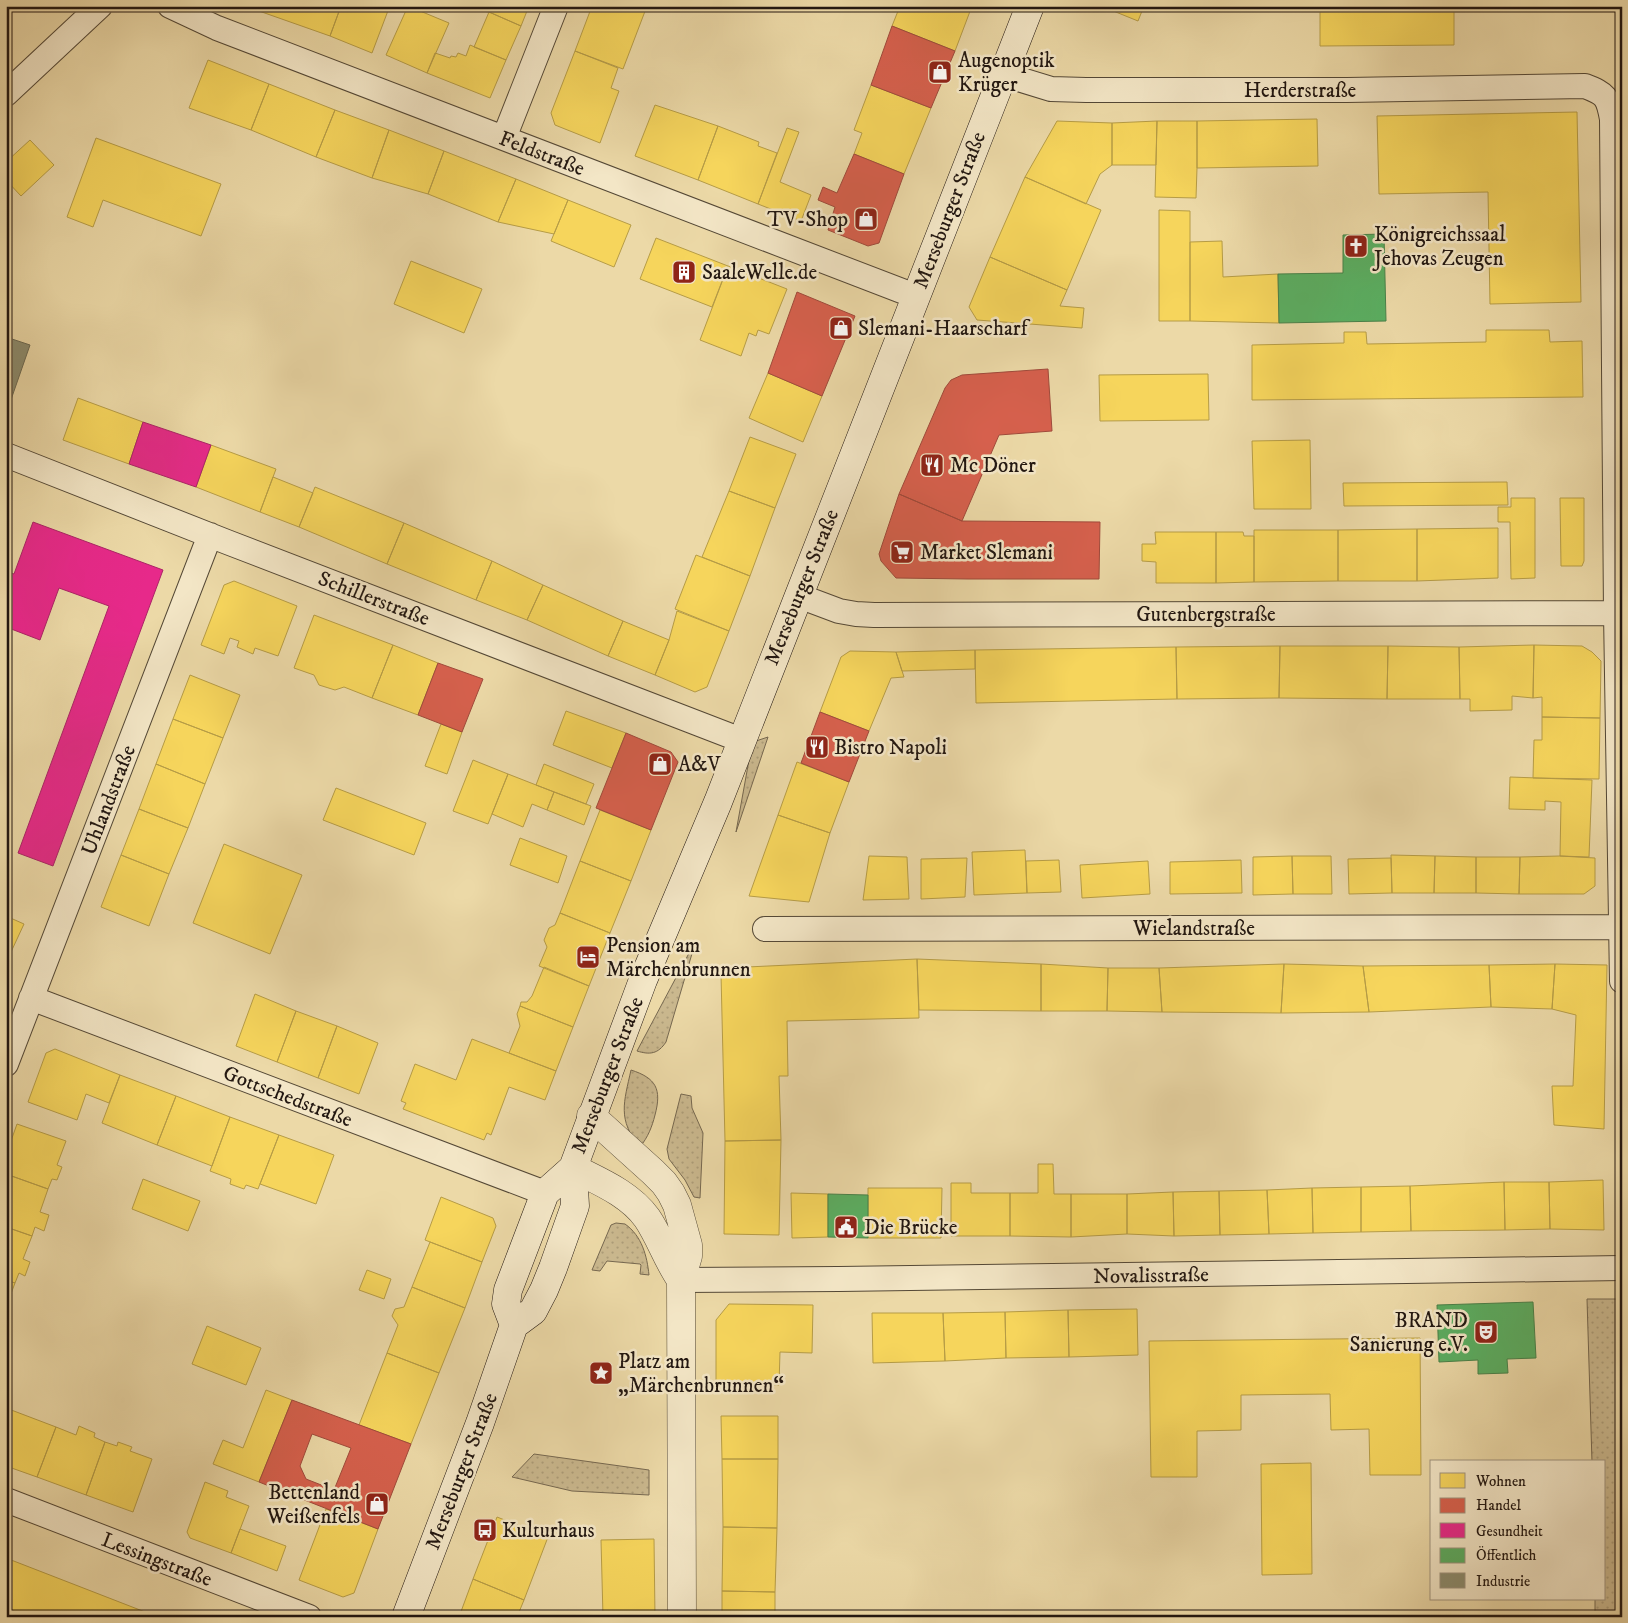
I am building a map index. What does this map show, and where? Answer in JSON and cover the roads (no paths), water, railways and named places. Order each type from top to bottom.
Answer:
[{"type":"main road","name":"Merseburger Straße","points":[[514,1325],[506,1304],[508,1290],[546,1193],[572,1168],[643,980],[718,802],[1030,6]]},
{"type":"main road","points":[[592,1116],[664,1183],[677,1205],[688,1245],[687,1261],[681,1280],[682,1617]]},
{"type":"main road","name":"Merseburger Straße","points":[[406,1617],[480,1423],[514,1325],[533,1311],[553,1268],[575,1206],[572,1168]]},
{"type":"main road","points":[[572,1168],[615,1190],[641,1210],[656,1233],[672,1268],[681,1280]]},
{"type":"street","points":[[6,94],[100,6]]},
{"type":"street","name":"Feldstraße","points":[[170,6],[217,28],[915,296]]},
{"type":"street","points":[[504,138],[556,6]]},
{"type":"street","name":"Herderstraße","points":[[1002,74],[1061,90],[1346,90],[1586,86],[1600,92],[1609,102],[1612,119],[1616,612]]},
{"type":"street","name":"Schillerstraße","points":[[6,456],[741,740]]},
{"type":"street","name":"Uhlandstraße","points":[[6,1064],[210,535]]},
{"type":"street","name":"Gutenbergstraße","points":[[798,596],[839,611],[874,615],[1616,612]]},
{"type":"street","points":[[1616,612],[1622,981]]},
{"type":"street","name":"Wielandstraße","points":[[765,929],[1621,927]]},
{"type":"street","name":"Gottschedstraße","points":[[31,998],[546,1193]]},
{"type":"street","name":"Novalisstraße","points":[[681,1280],[1622,1268]]},
{"type":"street","name":"Lessingstraße","points":[[6,1500],[309,1617]]},
{"type":"place","name":"Augenoptik Krüger","points":[[940,72]]},
{"type":"place","name":"TV-Shop","points":[[866,219]]},
{"type":"place","name":"Königreichssaal Jehovas Zeugen","points":[[1356,246]]},
{"type":"place","name":"SaaleWelle.de","points":[[684,272]]},
{"type":"place","name":"Slemani-Haarscharf","points":[[841,328]]},
{"type":"place","name":"Mc Döner","points":[[932,465]]},
{"type":"place","name":"Market Slemani","points":[[902,552]]},
{"type":"place","name":"Bistro Napoli","points":[[817,747]]},
{"type":"place","name":"A&V","points":[[660,764]]},
{"type":"place","name":"Pension am Märchenbrunnen","points":[[588,957]]},
{"type":"place","name":"Die Brücke","points":[[846,1227]]},
{"type":"place","name":"BRAND Sanierung e.V.","points":[[1486,1332]]},
{"type":"place","name":"Platz am „Märchenbrunnen“","points":[[601,1373]]},
{"type":"place","name":"Bettenland Weißenfels","points":[[377,1504]]},
{"type":"place","name":"Kulturhaus","points":[[485,1530]]}]
